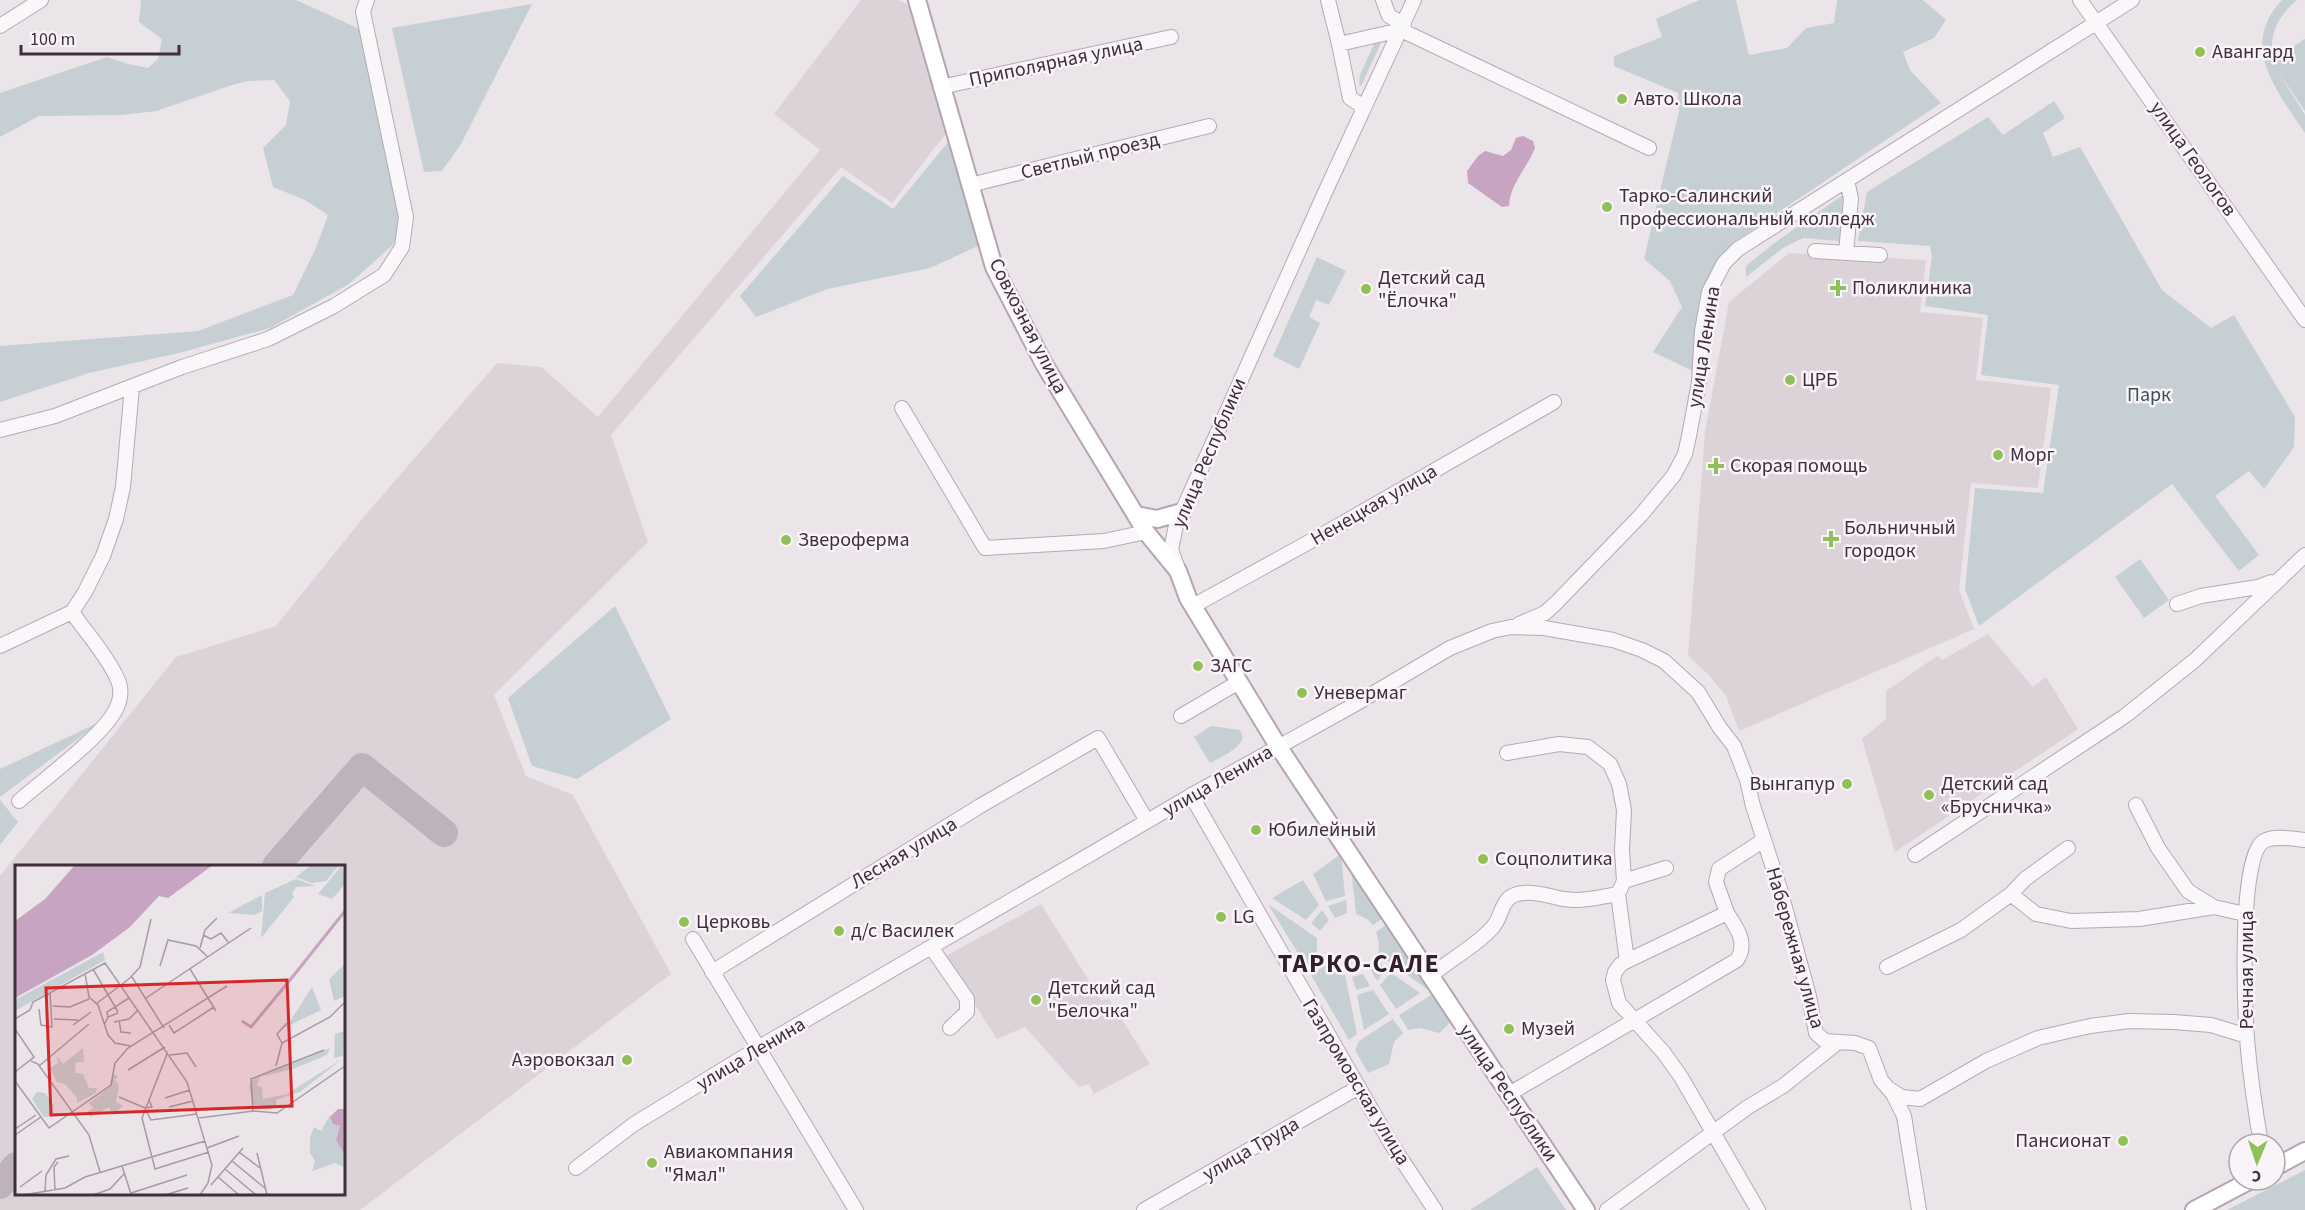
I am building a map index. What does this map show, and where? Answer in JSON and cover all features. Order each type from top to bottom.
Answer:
[{"type":"main road","name":"Совхозная улица","points":[[917,0],[994,267],[1044,364],[1146,532],[1178,571]]},
{"type":"main road","points":[[1136,515],[1157,519],[1182,512]]},
{"type":"main road","name":"улица Республики","points":[[1178,571],[1192,606],[1278,746],[1586,1210]]},
{"type":"main road","points":[[2287,1161],[2305,1151]]},
{"type":"main road","points":[[2194,1210],[2228,1192]]},
{"type":"street","points":[[0,26],[40,0]]},
{"type":"street","points":[[0,429],[55,416],[182,368],[268,339],[334,306],[384,275],[402,247],[406,217],[363,12],[367,0]]},
{"type":"street","points":[[1328,0],[1350,98],[1364,107]]},
{"type":"street","points":[[1383,0],[1389,16],[1402,27],[1649,148]]},
{"type":"street","name":"улица Республики","points":[[1178,571],[1172,550],[1176,525],[1414,0]]},
{"type":"street","name":"улица Геологов","points":[[2080,0],[2305,320]]},
{"type":"street","name":"улица Ленина","points":[[1511,627],[1539,616],[1556,603],[1641,515],[1674,476],[1685,454],[1689,436],[1699,382],[1702,331],[1709,292],[1724,263],[1738,249],[2132,0]]},
{"type":"street","points":[[1339,44],[1402,27]]},
{"type":"street","name":"Приполярная улица","points":[[941,87],[1171,37]]},
{"type":"street","name":"Светлый проезд","points":[[970,186],[1209,126]]},
{"type":"street","points":[[1846,180],[1851,199],[1846,252]]},
{"type":"street","points":[[1815,250],[1880,255]]},
{"type":"street","points":[[0,646],[72,612],[102,556],[116,519],[123,487],[132,387]]},
{"type":"street","name":"Ненецкая улица","points":[[1192,606],[1329,531],[1554,402]]},
{"type":"street","points":[[902,408],[985,548],[1104,541],[1146,532]]},
{"type":"street","points":[[1915,855],[2125,716],[2196,660],[2305,555]]},
{"type":"street","points":[[2177,604],[2200,596],[2258,587],[2277,580]]},
{"type":"street","points":[[1556,603],[1554,617],[1559,631]]},
{"type":"street","points":[[19,801],[95,735],[115,711],[121,697],[118,679],[72,612]]},
{"type":"street","name":"улица Ленина","points":[[576,1168],[634,1124],[931,947],[1191,795],[1352,706],[1450,648],[1492,631],[1522,626],[1613,640],[1664,661],[1698,692],[1734,746],[1747,780],[1764,840]]},
{"type":"street","points":[[1181,716],[1239,682]]},
{"type":"street","name":"Лесная улица","points":[[712,972],[971,812],[1098,738],[1147,821]]},
{"type":"street","points":[[1507,753],[1559,744],[1588,747],[1610,764],[1618,784],[1624,810],[1622,850],[1624,881],[1618,894],[1627,961]]},
{"type":"street","name":"Газпромовская улица","points":[[1191,795],[1390,1142],[1436,1210]]},
{"type":"street","points":[[2136,806],[2158,848],[2188,891],[2214,907],[2245,914]]},
{"type":"street","points":[[1509,1094],[1737,960],[1742,952],[1740,933],[1727,913],[1716,882],[1719,869],[1764,840]]},
{"type":"street","name":"Набережная улица","points":[[1764,840],[1783,900],[1813,1012],[1816,1033],[1825,1041],[1855,1043],[1869,1048],[1881,1080],[1889,1089],[1904,1116],[1919,1210]]},
{"type":"street","name":"Речная улица","points":[[2259,1132],[2247,1036],[2245,914],[2252,862],[2264,841],[2305,840]]},
{"type":"street","points":[[1887,967],[1961,930],[2011,894],[2025,879],[2068,848]]},
{"type":"street","points":[[1624,881],[1666,868]]},
{"type":"street","points":[[1431,976],[1494,926],[1507,900],[1521,893],[1540,893],[1564,899],[1583,900],[1618,894]]},
{"type":"street","points":[[2011,894],[2036,914],[2071,921],[2139,919],[2214,907]]},
{"type":"street","points":[[1727,913],[1621,964],[1613,980],[1619,1003],[1636,1020],[1681,1077],[1758,1210]]},
{"type":"street","points":[[693,939],[856,1210]]},
{"type":"street","points":[[931,947],[967,999],[967,1012],[950,1028]]},
{"type":"street","points":[[1904,1116],[1909,1106],[1986,1061],[2038,1038],[2059,1032],[2129,1021],[2211,1025],[2247,1036]]},
{"type":"street","points":[[1607,1210],[1748,1107],[1783,1086],[1837,1043]]},
{"type":"street","name":"улица Труда","points":[[1144,1210],[1359,1087]]},
{"type":"street","points":[[1889,1089],[1902,1097],[1920,1099]]},
{"type":"shaded area","points":[[861,0],[897,0],[909,5],[947,132],[892,203],[841,167],[611,435],[648,542],[494,695],[526,776],[573,795],[671,974],[360,1210],[0,1210],[0,876],[176,657],[276,626],[367,513],[497,363],[541,367],[598,417],[820,150],[774,114]]},
{"type":"shaded area","points":[[1523,136],[1533,141],[1535,148],[1512,190],[1509,206],[1502,207],[1468,183],[1467,171],[1478,156],[1485,151],[1503,156],[1511,150],[1516,138]]},
{"type":"shaded area","name":"Больничный городок","points":[[1789,253],[1926,260],[1920,312],[1983,318],[1976,380],[2051,388],[2038,488],[1971,483],[1959,590],[1974,629],[1739,731],[1726,696],[1708,674],[1688,656],[1705,432],[1729,302]]},
{"type":"shaded area","name":"Детский сад «Брусничка»","points":[[1988,634],[2033,687],[2046,677],[2078,729],[1895,852],[1862,739],[1886,719],[1886,691],[1937,656],[1942,660]]},
{"type":"shaded area","name":"Детский сад \"Белочка\"","points":[[1041,904],[1101,1000],[1109,999],[1150,1064],[1094,1094],[1089,1084],[1079,1087],[1025,1027],[997,1039],[944,957]]},
{"type":"green space","points":[[141,0],[296,0],[366,32],[403,212],[394,244],[349,284],[270,328],[179,353],[89,373],[0,402],[0,346],[198,331],[293,295],[316,248],[328,215],[305,200],[273,187],[263,148],[286,125],[290,101],[274,80],[248,81],[156,111],[122,115],[39,116],[0,137],[0,93],[107,57],[148,68],[158,59],[162,39],[139,22]]},
{"type":"green space","points":[[1699,0],[1736,0],[1749,55],[1787,48],[1806,28],[1834,23],[1837,0],[1923,0],[1946,20],[1934,38],[1903,52],[1910,70],[1941,103],[1734,242],[1700,297],[1695,372],[1653,352],[1682,307],[1670,281],[1644,259],[1679,111],[1678,93],[1614,66],[1614,56],[1662,37],[1656,19]]},
{"type":"green space","points":[[2282,0],[2297,0],[2276,26],[2272,51],[2274,59],[2305,39],[2305,111],[2277,70],[2305,115],[2305,133],[2274,85],[2263,51],[2263,34],[2269,17]]},
{"type":"green space","points":[[532,4],[461,144],[442,171],[424,172],[392,28]]},
{"type":"green space","points":[[1381,43],[1361,86],[1359,84],[1360,75],[1374,44]]},
{"type":"green space","name":"Парк","points":[[2054,101],[2065,118],[2043,133],[2053,157],[2080,147],[2162,290],[2211,328],[2234,315],[2295,417],[2294,447],[2264,489],[2249,471],[2215,496],[2259,555],[2239,571],[2172,484],[1979,626],[1965,589],[1975,488],[2043,493],[2059,385],[1981,375],[1988,315],[1925,306],[1932,257],[1930,246],[1858,241],[1867,192],[1988,117],[2003,135]]},
{"type":"green space","points":[[949,141],[980,245],[930,268],[827,289],[756,317],[740,296],[843,176],[893,209]]},
{"type":"green space","points":[[1850,190],[1839,241],[1803,238],[1783,248],[1746,277],[1746,266],[1773,244]]},
{"type":"green space","points":[[1317,257],[1346,271],[1329,305],[1316,300],[1309,317],[1320,323],[1299,369],[1273,356]]},
{"type":"green space","points":[[2140,559],[2169,600],[2144,618],[2115,577]]},
{"type":"green space","points":[[615,606],[671,719],[577,779],[532,766],[508,698]]},
{"type":"green space","points":[[102,721],[0,797],[0,769]]},
{"type":"green space","points":[[1211,726],[1240,730],[1243,738],[1233,750],[1210,763],[1194,737]]},
{"type":"green space","points":[[0,800],[18,822],[0,845]]},
{"type":"green space","points":[[1341,854],[1345,896],[1326,901],[1313,874]]},
{"type":"green space","points":[[1350,859],[1386,916],[1373,925],[1356,914]]},
{"type":"green space","points":[[1303,880],[1319,905],[1306,920],[1272,898]]},
{"type":"green space","points":[[1346,900],[1347,913],[1335,918],[1328,906]]},
{"type":"green space","points":[[1268,904],[1317,938],[1317,951],[1321,958],[1307,968]]},
{"type":"green space","points":[[1322,910],[1329,920],[1320,931],[1311,923]]},
{"type":"green space","points":[[1390,922],[1432,986],[1427,989],[1378,954],[1379,943],[1376,932]]},
{"type":"green space","points":[[1376,960],[1386,969],[1377,981],[1370,969]]},
{"type":"green space","points":[[1326,965],[1338,974],[1345,975],[1357,1034],[1349,1040],[1311,975]]},
{"type":"green space","points":[[1391,973],[1420,993],[1396,1009],[1380,985]]},
{"type":"green space","points":[[1363,974],[1370,986],[1356,990],[1352,977]]},
{"type":"green space","points":[[1373,990],[1389,1014],[1364,1030],[1357,995]]},
{"type":"green space","points":[[1431,995],[1440,996],[1454,1019],[1439,1033],[1420,1028],[1408,1030],[1399,1015]]},
{"type":"green space","points":[[1393,1019],[1403,1033],[1394,1042],[1389,1064],[1368,1073],[1355,1050],[1359,1041]]},
{"type":"green space","points":[[1537,1167],[1566,1210],[1470,1210]]},
{"type":"green space","points":[[2305,1170],[2305,1210],[2227,1210],[2262,1192],[2287,1192],[2287,1179]]},
{"type":"taxiway","points":[[277,865],[362,767],[444,833]]},
{"type":"taxiway","points":[[0,1185],[15,1167]]},
{"type":"place","name":"Авангард","points":[[2200,52]]},
{"type":"place","name":"Авто. Школа","points":[[1622,99]]},
{"type":"place","name":"Тарко-Салинский профессиональный колледж","points":[[1607,207]]},
{"type":"place","name":"Поликлиника","points":[[1838,288]]},
{"type":"place","name":"Детский сад \"Ёлочка\"","points":[[1366,289]]},
{"type":"place","name":"ЦРБ","points":[[1790,380]]},
{"type":"place","name":"Морг","points":[[1998,455]]},
{"type":"place","name":"Скорая помощь","points":[[1716,466]]},
{"type":"place","name":"Больничный городок","points":[[1831,539]]},
{"type":"place","name":"Звероферма","points":[[786,540]]},
{"type":"place","name":"ЗАГС","points":[[1198,666]]},
{"type":"place","name":"Уневермаг","points":[[1302,693]]},
{"type":"place","name":"Вынгапур","points":[[1847,784]]},
{"type":"place","name":"Детский сад «Брусничка»","points":[[1929,795]]},
{"type":"place","name":"Юбилейный","points":[[1256,830]]},
{"type":"place","name":"Соцполитика","points":[[1483,859]]},
{"type":"place","name":"LG","points":[[1221,917]]},
{"type":"place","name":"Церковь","points":[[684,922]]},
{"type":"place","name":"д/с Василек","points":[[839,931]]},
{"type":"place","name":"Детский сад \"Белочка\"","points":[[1036,1000]]},
{"type":"place","name":"Музей","points":[[1509,1029]]},
{"type":"place","name":"Аэровокзал","points":[[627,1060]]},
{"type":"place","name":"Пансионат","points":[[2123,1141]]},
{"type":"place","name":"Авиакомпания \"Ямал\"","points":[[652,1163]]},
{"type":"district","name":"ТАРКО-САЛЕ","points":[[1359,963]]}]
